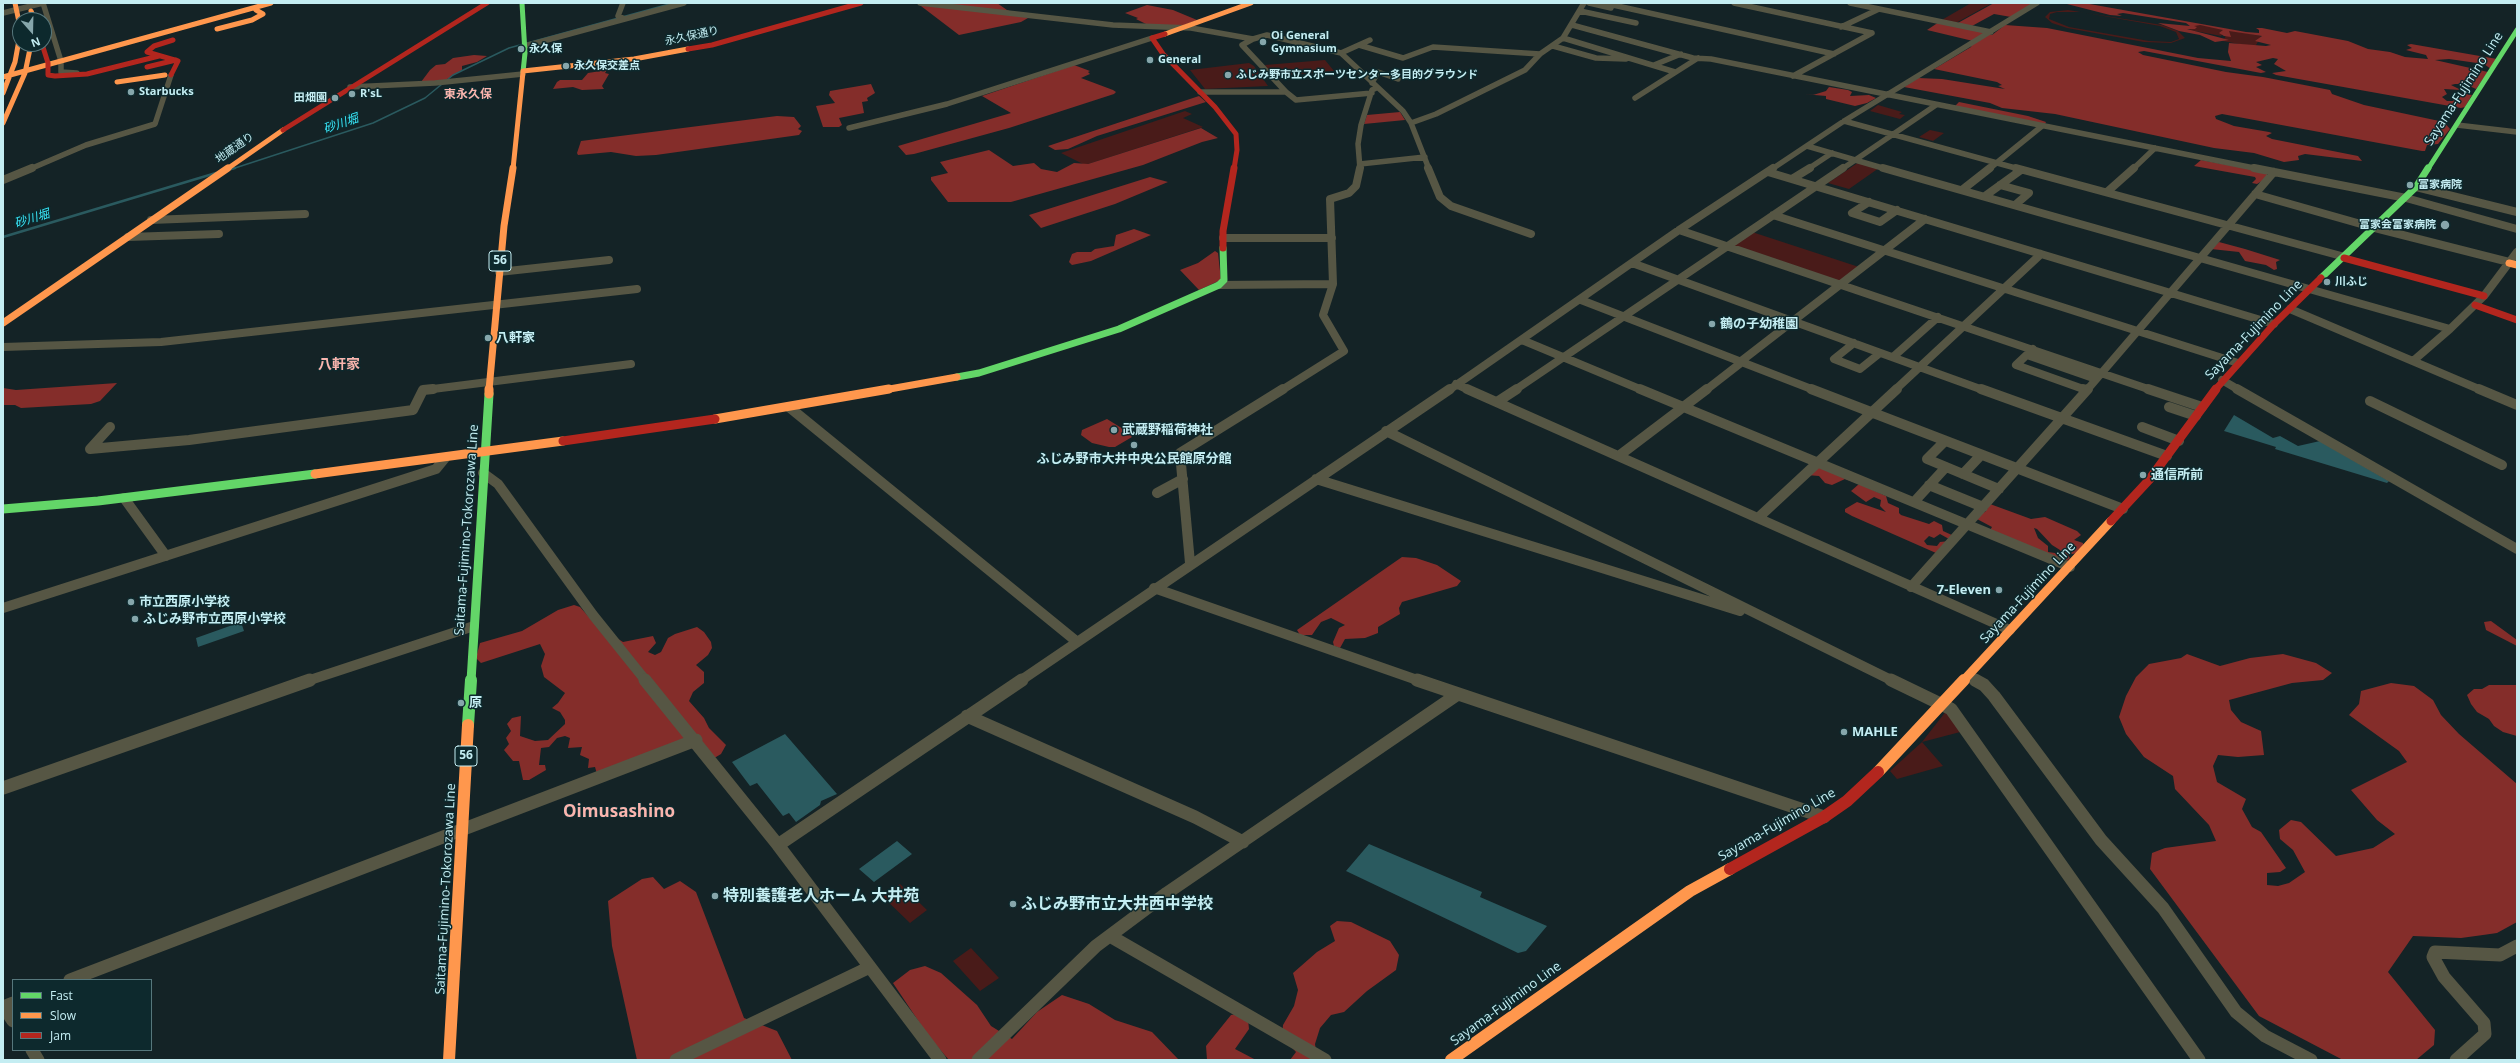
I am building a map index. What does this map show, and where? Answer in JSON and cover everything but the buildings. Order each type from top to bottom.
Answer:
[{"type":"main road","points":[[3,93],[5,82],[19,40],[19,22],[15,3]]},
{"type":"main road","points":[[5,82],[58,62],[271,3]]},
{"type":"main road","name":"地蔵通り","points":[[3,323],[151,220],[350,87],[487,3]]},
{"type":"main road","name":"Saitama-Fujimino-Tokorozawa Line","points":[[449,1060],[484,452],[499,272],[516,146],[523,73],[525,45],[522,3]]},
{"type":"main road","name":"永久保通り","points":[[523,73],[634,59],[712,45],[861,3]]},
{"type":"main road","points":[[3,510],[124,498],[445,458],[657,429],[789,408],[994,370],[1118,329],[1219,286],[1224,280],[1223,238],[1238,150],[1237,139],[1231,126],[1163,54],[1152,38],[1251,3]]},
{"type":"main road","points":[[209,31],[252,20],[263,14],[262,11],[252,8]]},
{"type":"main road","name":"Sayama-Fujimino Line","points":[[1450,1060],[1690,891],[1824,817],[1865,785],[1943,704],[2010,630],[2123,510],[2167,456],[2222,380],[2274,324],[2376,228],[2416,187],[2517,30]]},
{"type":"main road","points":[[176,60],[149,54],[147,51],[154,46],[186,37]]},
{"type":"main road","points":[[3,123],[25,74],[29,52]]},
{"type":"main road","points":[[45,52],[48,63],[48,75],[55,76],[88,74],[159,56]]},
{"type":"main road","points":[[118,82],[171,75],[178,65],[176,60]]},
{"type":"main road","points":[[79,76],[127,72],[176,60]]},
{"type":"main road","points":[[2344,257],[2484,296]]},
{"type":"main road","points":[[2475,305],[2517,320]]},
{"type":"street","points":[[3,13],[43,3],[61,72],[79,76]]},
{"type":"street","points":[[623,3],[618,17],[625,19]]},
{"type":"street","points":[[525,45],[684,3]]},
{"type":"street","points":[[920,3],[1038,18],[1113,25],[1180,27],[1253,39]]},
{"type":"street","points":[[1411,123],[1436,114],[1517,74],[1540,54],[1562,38],[1572,25],[1584,3]]},
{"type":"street","points":[[1590,3],[1628,12]]},
{"type":"street","points":[[1604,3],[1834,54]]},
{"type":"street","points":[[1734,3],[1872,33],[1792,76]]},
{"type":"street","points":[[1850,3],[1991,32]]},
{"type":"street","points":[[778,845],[1076,640],[1581,300],[1679,230],[1844,121],[2038,3]]},
{"type":"street","points":[[1841,26],[1879,9]]},
{"type":"street","points":[[1580,11],[1636,23]]},
{"type":"street","points":[[1572,25],[1698,58],[2406,198],[2517,229]]},
{"type":"street","points":[[1373,88],[1296,100],[1286,92],[1242,45],[1253,39],[1267,35],[1340,53],[1373,88],[1402,111],[1411,123],[1440,197],[1445,202],[1531,234]]},
{"type":"street","points":[[849,128],[947,104],[1152,38]]},
{"type":"street","points":[[1562,38],[1675,72]]},
{"type":"street","points":[[1340,53],[1370,40]]},
{"type":"street","points":[[1359,45],[1403,58],[1433,47],[1540,54]]},
{"type":"street","points":[[1553,46],[1601,59],[1632,58]]},
{"type":"street","points":[[1654,65],[1681,54]]},
{"type":"street","points":[[1635,98],[1659,85],[1675,72],[1698,58]]},
{"type":"street","points":[[1190,563],[1182,451],[1344,351],[1324,315],[1333,284],[1330,199],[1354,191],[1360,164],[1358,144],[1361,125],[1378,72],[1398,79]]},
{"type":"street","name":"永久保通り","points":[[350,87],[435,83],[523,73]]},
{"type":"street","points":[[3,180],[86,145],[155,124],[171,75]]},
{"type":"street","points":[[1200,92],[1286,92]]},
{"type":"street","points":[[1497,402],[1936,105]]},
{"type":"street","points":[[1844,121],[2344,257]]},
{"type":"street","points":[[2457,125],[2517,132]]},
{"type":"street","points":[[1962,190],[2042,126]]},
{"type":"street","points":[[1807,146],[2450,329]]},
{"type":"street","points":[[2107,192],[2155,148]]},
{"type":"street","points":[[1792,179],[1832,153]]},
{"type":"street","points":[[1360,164],[1425,157]]},
{"type":"street","points":[[1985,196],[2021,170]]},
{"type":"street","points":[[1768,172],[2274,324]]},
{"type":"street","points":[[1911,587],[2087,390],[2274,172]]},
{"type":"street","points":[[2000,185],[2029,193],[2015,205]]},
{"type":"street","points":[[2416,187],[2517,212]]},
{"type":"street","points":[[2255,194],[2376,228],[2512,263]]},
{"type":"street","points":[[1869,202],[1852,213],[1880,222],[1897,210]]},
{"type":"street","points":[[151,220],[305,214]]},
{"type":"street","points":[[1774,215],[2238,363]]},
{"type":"street","points":[[1620,455],[1925,219]]},
{"type":"street","points":[[1679,230],[1964,326],[2030,352],[2099,376],[2202,407]]},
{"type":"street","points":[[128,237],[219,234]]},
{"type":"street","points":[[1223,238],[1332,238]]},
{"type":"street","points":[[1758,518],[1964,326],[2006,289],[2040,254]]},
{"type":"street","points":[[2413,361],[2450,329],[2484,296],[2512,263],[2516,254]]},
{"type":"street","points":[[499,272],[609,260]]},
{"type":"street","points":[[1632,263],[2167,456]]},
{"type":"street","points":[[1219,286],[1333,284]]},
{"type":"street","points":[[3,347],[161,342],[496,306],[637,289]]},
{"type":"street","points":[[1581,300],[2123,510]]},
{"type":"street","points":[[2290,309],[2517,405]]},
{"type":"street","points":[[1893,357],[1938,317]]},
{"type":"street","points":[[1522,340],[2070,567]]},
{"type":"street","points":[[1854,343],[1834,359],[1860,369],[1880,353]]},
{"type":"street","points":[[2030,352],[2016,364],[2087,390]]},
{"type":"street","points":[[110,427],[90,449],[189,440],[413,410],[423,390],[631,364]]},
{"type":"street","points":[[2222,380],[2517,549]]},
{"type":"street","points":[[1456,384],[1620,455],[1911,587],[2010,630]]},
{"type":"street","points":[[2370,401],[2502,465]]},
{"type":"street","points":[[2169,407],[2196,416]]},
{"type":"street","points":[[789,408],[1076,640]]},
{"type":"street","points":[[2142,427],[2178,440]]},
{"type":"street","points":[[1386,431],[1951,709],[2199,1060]]},
{"type":"street","points":[[1945,441],[1927,459],[1999,489]]},
{"type":"street","points":[[1962,474],[1982,455]]},
{"type":"street","points":[[3,608],[436,468],[445,458]]},
{"type":"street","points":[[1914,502],[1946,467]]},
{"type":"street","points":[[483,473],[498,484],[593,615],[696,740],[778,845],[940,1060]]},
{"type":"street","points":[[1157,493],[1183,479]]},
{"type":"street","points":[[1316,479],[1640,581],[1768,619]]},
{"type":"street","points":[[1930,485],[1983,507]]},
{"type":"street","points":[[124,498],[166,556]]},
{"type":"street","points":[[1154,588],[1458,694],[1824,817]]},
{"type":"street","points":[[3,788],[354,664],[474,626]]},
{"type":"street","points":[[1969,676],[1984,685],[1994,696],[2101,840],[2163,908],[2236,1012],[2265,1036],[2311,1060]]},
{"type":"street","points":[[978,1060],[1096,946],[1167,893],[1458,694]]},
{"type":"street","points":[[967,716],[1188,814],[1243,842]]},
{"type":"street","points":[[73,979],[462,828],[696,740]]},
{"type":"street","points":[[1110,936],[1325,1060]]},
{"type":"street","points":[[2456,1060],[2485,1034],[2484,1024],[2444,977],[2433,957],[2435,952],[2500,955],[2517,946]]},
{"type":"street","points":[[676,1060],[870,967]]},
{"type":"street","points":[[3,1007],[12,1020]]},
{"type":"street","points":[[33,1051],[38,1060]]},
{"type":"shaded area","points":[[917,3],[997,3],[1007,10],[1028,18],[1021,22],[959,35]]},
{"type":"shaded area","points":[[1971,3],[1992,3],[1954,24],[1940,21]]},
{"type":"shaded area","points":[[1994,3],[2035,3],[2011,17],[1994,14],[1972,26],[1992,35],[2005,25],[2047,28],[2198,58],[2231,61],[2228,52],[2229,43],[2266,46],[2271,45],[2255,41],[2262,36],[2229,31],[2231,37],[2224,36],[2219,33],[2223,30],[2200,25],[2194,26],[2197,27],[2195,29],[2187,29],[2229,40],[2215,42],[2200,35],[2179,31],[2158,23],[2190,26],[2186,23],[2123,13],[2117,14],[2122,16],[2110,15],[2063,3],[2084,3],[2246,32],[2259,33],[2259,30],[2256,28],[2287,33],[2295,31],[2348,41],[2368,49],[2390,52],[2405,57],[2428,59],[2426,55],[2406,50],[2412,48],[2407,45],[2411,44],[2497,59],[2491,69],[2484,64],[2449,59],[2435,60],[2488,72],[2476,89],[2465,84],[2455,84],[2451,85],[2461,90],[2444,89],[2447,94],[2442,97],[2447,101],[2453,101],[2460,93],[2472,95],[2465,107],[2461,108],[2276,75],[2272,73],[2286,71],[2274,64],[2278,59],[2273,58],[2256,62],[2262,65],[2256,67],[2266,72],[2261,73],[2144,51],[2138,52],[2143,55],[2226,72],[2263,77],[2330,90],[2332,94],[2364,105],[2444,122],[2450,129],[2438,144],[2427,145],[2425,151],[2422,151],[2222,114],[2215,116],[2216,119],[2234,126],[2272,133],[2266,136],[2272,139],[2358,156],[2362,161],[2305,154],[2298,156],[2299,160],[2284,162],[2254,153],[2214,148],[2055,114],[2002,108],[1990,103],[1904,87],[1918,78],[1942,79],[2005,89],[1998,86],[2002,85],[1997,82],[1934,69],[1971,47],[1973,41],[1927,30],[1939,22],[1956,24]]},
{"type":"shaded area","points":[[1147,5],[1173,10],[1197,20],[1179,27],[1146,24],[1136,19],[1138,18],[1125,13]]},
{"type":"shaded area","points":[[2068,10],[2081,12],[2057,12],[2050,14],[2049,19],[2069,27],[2149,41],[2171,42],[2179,39],[2176,32],[2160,26],[2085,13],[2162,25],[2178,31],[2185,38],[2171,43],[2144,42],[2067,28],[2052,23],[2045,17],[2050,12]]},
{"type":"shaded area","points":[[2194,24],[2225,29],[2221,36],[2190,30]]},
{"type":"shaded area","points":[[2229,30],[2261,36],[2255,47],[2223,41]]},
{"type":"shaded area","points":[[474,55],[487,56],[477,62],[462,66],[462,70],[444,81],[421,82],[436,65],[445,64],[453,58]]},
{"type":"shaded area","points":[[1325,60],[1334,71],[1273,76],[1265,65]]},
{"type":"shaded area","name":"ふじみ野市⽴スポーツセンター多⽬的グラウンド","points":[[1249,63],[1254,66],[1268,86],[1205,89],[1190,70]]},
{"type":"shaded area","points":[[1074,65],[1090,71],[1088,72],[1090,74],[1081,78],[1116,92],[1114,94],[1009,128],[914,154],[906,155],[898,146],[1011,113],[982,96]]},
{"type":"shaded area","points":[[607,70],[605,73],[609,74],[602,86],[604,89],[582,90],[573,87],[553,89],[560,80],[582,80],[588,73]]},
{"type":"shaded area","points":[[871,84],[875,93],[867,98],[868,101],[862,102],[864,113],[839,118],[842,125],[839,127],[823,127],[816,106],[835,103],[829,95],[830,91]]},
{"type":"shaded area","points":[[1829,87],[1848,90],[1852,92],[1850,96],[1869,95],[1876,98],[1867,103],[1855,106],[1826,99],[1826,96],[1813,95],[1826,91]]},
{"type":"shaded area","points":[[1199,96],[1206,102],[1097,136],[1068,149],[1055,150],[1048,146]]},
{"type":"shaded area","points":[[1959,102],[2028,116],[2046,122],[2045,124],[1954,107]]},
{"type":"shaded area","points":[[1878,105],[1902,112],[1899,114],[1905,115],[1900,119],[1870,111]]},
{"type":"shaded area","points":[[1185,111],[1192,114],[1183,118],[1203,127],[1085,165],[1061,153]]},
{"type":"shaded area","points":[[1400,112],[1405,120],[1364,124],[1367,115]]},
{"type":"shaded area","points":[[777,116],[794,117],[801,126],[798,129],[802,131],[799,135],[656,155],[636,156],[611,152],[578,155],[577,153],[581,141]]},
{"type":"shaded area","points":[[1201,128],[1218,138],[1202,142],[1143,165],[1011,202],[948,202],[931,180],[931,177],[948,173],[940,162],[989,150],[1013,166],[1034,163],[1041,169],[1057,172],[1074,163],[1088,164]]},
{"type":"shaded area","points":[[1930,130],[1944,133],[1933,141],[1919,137]]},
{"type":"shaded area","points":[[2201,160],[2267,172],[2267,178],[2257,184],[2252,183],[2256,179],[2255,177],[2194,166]]},
{"type":"shaded area","points":[[1859,162],[1879,168],[1849,189],[1828,183]]},
{"type":"shaded area","points":[[1150,177],[1168,182],[1115,204],[1041,228],[1029,215]]},
{"type":"shaded area","points":[[1134,229],[1151,235],[1091,261],[1072,265],[1069,262],[1072,254],[1077,252],[1091,252],[1095,249],[1114,246],[1116,235]]},
{"type":"shaded area","points":[[1752,232],[1859,267],[1838,283],[1731,246]]},
{"type":"shaded area","points":[[2219,242],[2280,260],[2276,262],[2277,269],[2274,270],[2266,265],[2245,261],[2239,252],[2211,249]]},
{"type":"shaded area","points":[[1215,251],[1218,253],[1221,280],[1199,290],[1180,270],[1198,263]]},
{"type":"shaded area","points":[[117,383],[100,401],[91,404],[21,408],[15,405],[3,405],[3,388],[16,390]]},
{"type":"shaded area","points":[[1107,419],[1128,432],[1132,437],[1115,447],[1109,447],[1092,443],[1081,435],[1082,430]]},
{"type":"shaded area","points":[[1818,465],[1886,496],[1888,503],[1899,508],[1899,513],[1901,515],[1929,524],[1934,521],[1942,525],[1943,531],[1954,536],[1949,539],[1940,534],[1934,538],[1929,536],[1924,541],[1927,545],[1937,546],[1940,542],[1950,541],[1936,553],[1852,516],[1845,512],[1845,509],[1857,502],[1886,512],[1880,506],[1881,500],[1874,497],[1866,502],[1851,491],[1859,484],[1845,479],[1832,485],[1825,483],[1819,476],[1807,475]]},
{"type":"shaded area","points":[[1990,504],[2031,519],[2045,517],[2077,531],[2081,535],[2074,540],[2083,543],[2083,545],[2077,553],[2068,555],[2070,558],[2067,561],[2060,550],[2052,545],[2037,529],[2034,528],[2038,538],[2048,546],[2048,552],[2055,553],[2060,559],[1989,532],[1992,527],[1977,519],[1981,513],[1985,512]]},
{"type":"shaded area","points":[[1402,557],[1416,558],[1437,565],[1461,581],[1457,586],[1402,602],[1399,608],[1400,614],[1378,627],[1378,633],[1365,638],[1345,639],[1340,648],[1334,646],[1333,642],[1339,628],[1345,625],[1331,618],[1321,622],[1312,635],[1300,635],[1297,630]]},
{"type":"shaded area","points":[[574,605],[580,607],[596,625],[623,642],[653,636],[656,643],[648,652],[655,655],[661,652],[668,638],[675,634],[697,627],[704,632],[711,642],[712,648],[708,655],[696,665],[704,672],[704,683],[693,692],[689,701],[704,718],[709,728],[726,745],[721,754],[716,757],[703,759],[693,749],[680,743],[597,774],[595,767],[588,768],[589,759],[580,755],[582,747],[568,748],[570,738],[565,736],[557,738],[549,747],[541,748],[539,765],[545,765],[546,770],[529,780],[523,780],[519,761],[513,761],[504,750],[509,744],[506,738],[511,731],[507,724],[512,718],[521,716],[520,736],[535,741],[548,740],[565,724],[565,720],[560,712],[552,708],[558,703],[565,693],[544,677],[541,666],[545,654],[540,644],[481,663],[476,658],[480,643],[522,631],[558,610]]},
{"type":"shaded area","points":[[2491,621],[2517,640],[2517,646],[2486,630],[2484,622]]},
{"type":"shaded area","points":[[2187,654],[2220,666],[2250,658],[2283,654],[2316,663],[2332,673],[2323,680],[2292,683],[2229,700],[2231,710],[2241,722],[2261,731],[2264,755],[2238,757],[2218,755],[2213,766],[2217,782],[2246,799],[2242,809],[2252,827],[2261,832],[2286,868],[2280,872],[2267,873],[2267,885],[2278,886],[2289,883],[2305,872],[2293,850],[2280,839],[2279,830],[2291,820],[2301,822],[2336,856],[2373,848],[2395,834],[2377,820],[2351,790],[2407,762],[2399,751],[2349,715],[2359,704],[2361,691],[2391,683],[2414,686],[2433,700],[2441,715],[2459,734],[2517,784],[2517,922],[2497,933],[2461,938],[2413,936],[2388,972],[2435,1030],[2434,1045],[2416,1060],[2343,1060],[2259,1016],[2150,869],[2152,853],[2165,848],[2216,841],[2209,825],[2175,789],[2173,776],[2144,757],[2126,734],[2119,717],[2126,696],[2136,677],[2149,664],[2181,658]]},
{"type":"shaded area","points":[[2489,685],[2517,685],[2517,736],[2503,732],[2494,726],[2489,719],[2477,712],[2471,704],[2467,695],[2474,689],[2482,689]]},
{"type":"shaded area","points":[[1947,710],[1964,731],[1922,742]]},
{"type":"shaded area","points":[[1922,742],[1943,766],[1897,779],[1890,771]]},
{"type":"shaded area","points":[[653,877],[664,889],[680,881],[696,892],[744,1018],[777,1031],[792,1060],[637,1060],[612,946],[608,901],[642,879]]},
{"type":"shaded area","points":[[900,884],[927,910],[910,923],[883,897]]},
{"type":"shaded area","points":[[1337,921],[1351,922],[1390,941],[1399,955],[1396,970],[1367,991],[1344,1012],[1331,1015],[1320,1028],[1315,1044],[1317,1057],[1319,1060],[1290,1060],[1296,1052],[1282,1037],[1283,1025],[1294,1006],[1298,990],[1293,973],[1317,952],[1335,941],[1330,926]]},
{"type":"shaded area","points":[[971,948],[999,978],[980,991],[953,961]]},
{"type":"shaded area","points":[[925,966],[941,973],[977,1005],[991,1026],[1012,1039],[1037,1012],[1062,995],[1089,1004],[1115,1020],[1152,1032],[1179,1060],[949,1060],[929,1037],[893,983],[910,970]]},
{"type":"shaded area","points":[[1237,1014],[1248,1019],[1249,1029],[1235,1049],[1256,1060],[1207,1060],[1206,1046],[1231,1015]]},
{"type":"water","points":[[2234,415],[2273,438],[2280,436],[2298,446],[2320,441],[2389,481],[2387,483],[2275,449],[2276,447],[2224,431]]},
{"type":"water","points":[[241,622],[244,631],[198,647],[196,638]]},
{"type":"water","points":[[785,734],[837,794],[821,801],[820,805],[796,822],[789,813],[783,816],[757,783],[750,786],[732,762]]},
{"type":"water","points":[[897,841],[912,854],[874,882],[859,869]]},
{"type":"water","points":[[1369,844],[1482,892],[1480,897],[1547,926],[1526,951],[1518,953],[1346,871]]},
{"type":"waterway","name":"砂川堀","points":[[232,169],[373,123],[425,98],[453,75],[509,48],[673,3]]},
{"type":"waterway","name":"砂川堀","points":[[231,169],[235,168]]},
{"type":"waterway","name":"砂川堀","points":[[3,237],[216,173]]},
{"type":"traffic: fast","points":[[522,3],[525,53],[523,72]]},
{"type":"traffic: fast","points":[[2321,278],[2416,187],[2517,30]]},
{"type":"traffic: fast","points":[[957,377],[979,373],[1119,329],[1219,285],[1224,280],[1223,248]]},
{"type":"traffic: fast","points":[[468,725],[489,394]]},
{"type":"traffic: fast","points":[[3,509],[98,501],[315,474]]},
{"type":"traffic: slow","points":[[3,93],[15,62],[19,40],[19,22],[15,3]]},
{"type":"traffic: slow","points":[[3,77],[271,3]]},
{"type":"traffic: slow","points":[[1165,34],[1251,3]]},
{"type":"traffic: slow","points":[[217,29],[252,20],[263,14],[256,10]]},
{"type":"traffic: slow","points":[[523,71],[634,59],[688,49]]},
{"type":"traffic: slow","points":[[3,123],[25,73],[29,52]]},
{"type":"traffic: slow","points":[[489,394],[504,226],[516,146],[523,72]]},
{"type":"traffic: slow","points":[[117,82],[165,75]]},
{"type":"traffic: slow","points":[[3,323],[283,130]]},
{"type":"traffic: slow","points":[[2509,263],[2517,265]]},
{"type":"traffic: slow","points":[[715,419],[957,377]]},
{"type":"traffic: slow","points":[[315,474],[563,441]]},
{"type":"traffic: slow","points":[[1878,772],[2111,521]]},
{"type":"traffic: slow","points":[[449,1060],[468,725]]},
{"type":"traffic: slow","points":[[1451,1060],[1690,891],[1730,869]]},
{"type":"traffic: jam","points":[[283,130],[487,3]]},
{"type":"traffic: jam","points":[[688,49],[712,45],[861,3]]},
{"type":"traffic: jam","points":[[1165,34],[1152,38],[1163,54],[1215,107],[1236,134],[1237,150],[1223,231],[1223,248]]},
{"type":"traffic: jam","points":[[171,75],[178,61],[147,52],[154,46],[173,40]]},
{"type":"traffic: jam","points":[[45,52],[48,63],[48,75],[55,76],[87,74],[159,56]]},
{"type":"traffic: jam","points":[[147,67],[176,60]]},
{"type":"traffic: jam","points":[[2344,258],[2484,296]]},
{"type":"traffic: jam","points":[[2111,521],[2149,480],[2222,380],[2274,324],[2321,278]]},
{"type":"traffic: jam","points":[[2475,305],[2517,320]]},
{"type":"traffic: jam","points":[[563,441],[715,419]]},
{"type":"traffic: jam","points":[[1730,869],[1824,817],[1847,801],[1878,772]]},
{"type":"place","name":"Oi General Gymnasium","points":[[1263,42]]},
{"type":"place","name":"永久保","points":[[521,49]]},
{"type":"place","name":"General","points":[[1150,60]]},
{"type":"place","name":"永久保交差点","points":[[566,66]]},
{"type":"place","name":"ふじみ野市⽴スポーツセンター多⽬的グラウンド","points":[[1228,75]]},
{"type":"place","name":"Starbucks","points":[[131,92]]},
{"type":"place","name":"R'sL","points":[[352,94]]},
{"type":"place","name":"田畑園","points":[[335,98]]},
{"type":"place","name":"富家病院","points":[[2410,185]]},
{"type":"place","name":"富家会富家病院","points":[[2445,225]]},
{"type":"place","name":"川ふじ","points":[[2327,282]]},
{"type":"place","name":"鶴の子幼稚園","points":[[1712,324]]},
{"type":"place","name":"八軒家","points":[[488,338]]},
{"type":"place","name":"武蔵野稲荷神社","points":[[1114,430]]},
{"type":"place","name":"ふじみ野市大井中央公民館原分館","points":[[1134,445]]},
{"type":"place","name":"通信所前","points":[[2143,475]]},
{"type":"place","name":"7-Eleven","points":[[1999,590]]},
{"type":"place","name":"市立西原小学校","points":[[131,602]]},
{"type":"place","name":"ふじみ野市立西原小学校","points":[[135,619]]},
{"type":"place","name":"原","points":[[461,703]]},
{"type":"place","name":"MAHLE","points":[[1844,732]]},
{"type":"place","name":"特別養護老人ホーム 大井苑","points":[[715,896]]},
{"type":"place","name":"ふじみ野市立大井西中学校","points":[[1013,904]]},
{"type":"district","name":"東永久保","points":[[468,95]]},
{"type":"district","name":"八軒家","points":[[339,365]]},
{"type":"district","name":"Oimusashino","points":[[619,812]]}]
